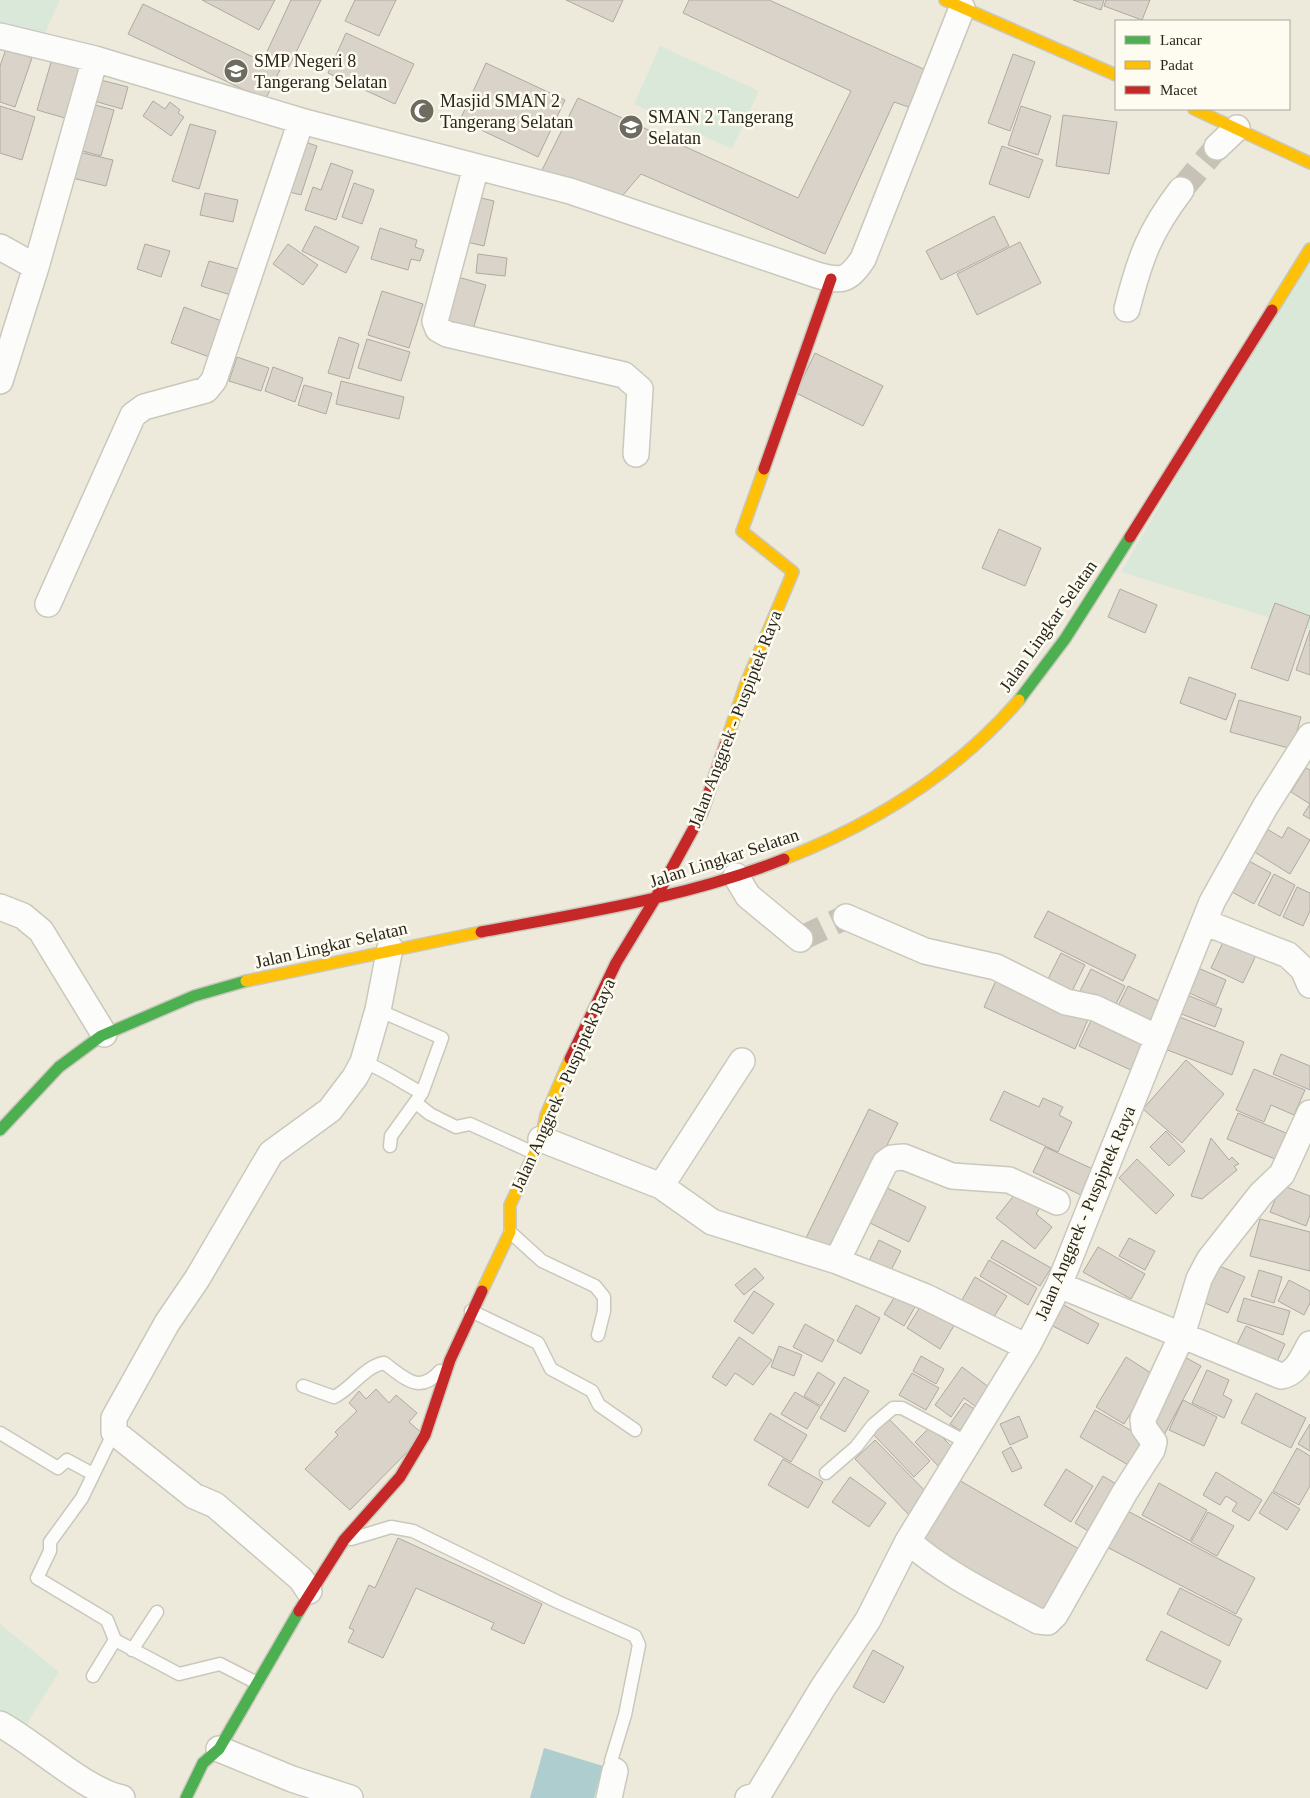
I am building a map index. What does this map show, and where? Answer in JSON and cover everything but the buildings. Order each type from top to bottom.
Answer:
[{"type":"main road","points":[[954,4],[1115,75]]},
{"type":"main road","points":[[1196,110],[1310,163]]},
{"type":"main road","name":"Jalan Lingkar Selatan","points":[[0,1130],[54,1070],[104,1034],[184,999],[214,989],[390,948],[655,899],[736,876],[793,857],[855,828],[903,800],[951,765],[1018,701],[1056,652],[1310,249]]},
{"type":"main road","name":"Jalan Anggrek - Puspiptek Raya","points":[[186,1798],[203,1763],[219,1749],[309,1592],[344,1540],[400,1476],[424,1435],[450,1360],[471,1311],[510,1232],[510,1205],[537,1146],[546,1115],[580,1037],[616,963],[655,899],[702,813],[745,686],[792,572],[742,531],[831,279]]},
{"type":"street","points":[[0,36],[94,59],[301,121],[570,191],[831,279],[840,280],[849,276],[863,259],[954,4]]},
{"type":"street","points":[[0,381],[36,267],[94,59]]},
{"type":"street","points":[[48,604],[133,415],[144,407],[206,390],[214,380],[301,121]]},
{"type":"street","points":[[1217,147],[1237,128]]},
{"type":"street","points":[[476,167],[435,321],[438,329],[447,334],[624,374],[640,389],[636,454]]},
{"type":"street","points":[[1127,309],[1141,257],[1159,219],[1181,190]]},
{"type":"street","points":[[0,247],[36,267]]},
{"type":"street","name":"Jalan Anggrek - Puspiptek Raya","points":[[754,1797],[868,1620],[908,1541],[1027,1347],[1058,1285],[1204,922],[1232,862],[1310,736]]},
{"type":"street","points":[[736,876],[748,896],[800,939]]},
{"type":"street","points":[[0,907],[23,916],[41,931],[104,1034]]},
{"type":"street","points":[[846,917],[925,951],[996,967],[1066,1002],[1095,1008],[1158,1038]]},
{"type":"street","points":[[1204,922],[1288,955],[1302,969],[1310,985]]},
{"type":"street","points":[[309,1592],[301,1579],[214,1505],[194,1496],[114,1432],[114,1418],[167,1323],[197,1279],[271,1153],[330,1110],[363,1062],[378,1010],[390,948]]},
{"type":"street","points":[[661,1186],[742,1061]]},
{"type":"street","points":[[908,1541],[924,1555],[953,1573],[1038,1621],[1048,1622],[1056,1615],[1125,1492],[1152,1450],[1154,1442],[1144,1428],[1143,1419],[1182,1335],[1199,1279],[1209,1260],[1261,1194],[1282,1174],[1307,1129]]},
{"type":"street","points":[[537,1146],[661,1186],[712,1222],[836,1261],[926,1297],[1027,1347]]},
{"type":"street","points":[[836,1261],[885,1163],[892,1158],[904,1158],[952,1176],[1010,1180],[1057,1202]]},
{"type":"street","points":[[1058,1285],[1282,1376],[1294,1371],[1310,1344]]},
{"type":"street","points":[[0,1724],[19,1734],[98,1790],[122,1798]]},
{"type":"street","points":[[219,1749],[292,1779],[350,1798]]},
{"type":"street","points":[[609,1798],[615,1771]]},
{"type":"lane","points":[[378,1010],[442,1038],[419,1098],[391,1136],[390,1146]]},
{"type":"lane","points":[[363,1062],[380,1068],[419,1098],[430,1114],[456,1127],[470,1124],[537,1146]]},
{"type":"lane","points":[[510,1232],[542,1261],[595,1286],[604,1297],[604,1312],[598,1335]]},
{"type":"lane","points":[[471,1311],[538,1343],[551,1369],[592,1391],[599,1405],[635,1430]]},
{"type":"lane","points":[[303,1386],[334,1397],[342,1393],[376,1364],[384,1363],[410,1381],[423,1385],[431,1381],[450,1360]]},
{"type":"lane","points":[[826,1473],[856,1447],[873,1425],[893,1408],[902,1408],[968,1443]]},
{"type":"lane","points":[[114,1432],[82,1498],[50,1542],[50,1552],[37,1578],[107,1620],[114,1640],[179,1674],[220,1664],[257,1683]]},
{"type":"lane","points":[[0,1433],[58,1468],[67,1460],[93,1474]]},
{"type":"lane","points":[[344,1540],[391,1527],[413,1531],[558,1602],[635,1636],[639,1645],[625,1715],[612,1761],[615,1771]]},
{"type":"lane","points":[[132,1650],[157,1612]]},
{"type":"lane","points":[[93,1676],[114,1640]]},
{"type":"green space","points":[[0,0],[60,0],[44,35],[0,26]]},
{"type":"green space","points":[[660,46],[759,91],[732,149],[634,104]]},
{"type":"green space","points":[[1310,246],[1310,630],[1121,572]]},
{"type":"green space","points":[[0,1624],[59,1672],[19,1736],[0,1725]]},
{"type":"water","points":[[544,1748],[603,1766],[594,1798],[530,1798]]},
{"type":"tunnel","points":[[1181,190],[1217,147]]},
{"type":"tunnel","points":[[800,939],[846,917]]},
{"type":"traffic: fast","points":[[1019,700],[1065,639],[1130,537]]},
{"type":"traffic: fast","points":[[0,1130],[59,1067],[101,1036],[194,996],[246,981]]},
{"type":"traffic: fast","points":[[186,1798],[203,1763],[219,1749],[299,1611]]},
{"type":"traffic: slow","points":[[945,0],[1115,75]]},
{"type":"traffic: slow","points":[[1196,110],[1310,163]]},
{"type":"traffic: slow","points":[[1272,310],[1310,249]]},
{"type":"traffic: slow","points":[[725,745],[745,686],[793,572],[742,531],[764,469]]},
{"type":"traffic: slow","points":[[784,859],[850,830],[911,794],[968,751],[1019,700]]},
{"type":"traffic: slow","points":[[246,981],[481,932]]},
{"type":"traffic: slow","points":[[482,1291],[510,1232],[510,1205],[541,1139],[546,1115],[570,1059]]},
{"type":"traffic: jam","points":[[764,469],[831,279]]},
{"type":"traffic: jam","points":[[1130,537],[1272,310]]},
{"type":"traffic: jam","points":[[570,1059],[616,963],[655,899],[702,813],[725,745]]},
{"type":"traffic: jam","points":[[481,932],[596,911],[673,894],[710,884],[784,859]]},
{"type":"traffic: jam","points":[[299,1611],[344,1540],[400,1477],[425,1435],[450,1360],[482,1291]]},
{"type":"place","name":"SMP Negeri 8 Tangerang Selatan","points":[[236,71]]},
{"type":"place","name":"Masjid SMAN 2 Tangerang Selatan","points":[[422,111]]},
{"type":"place","name":"SMAN 2 Tangerang Selatan","points":[[631,127]]}]
